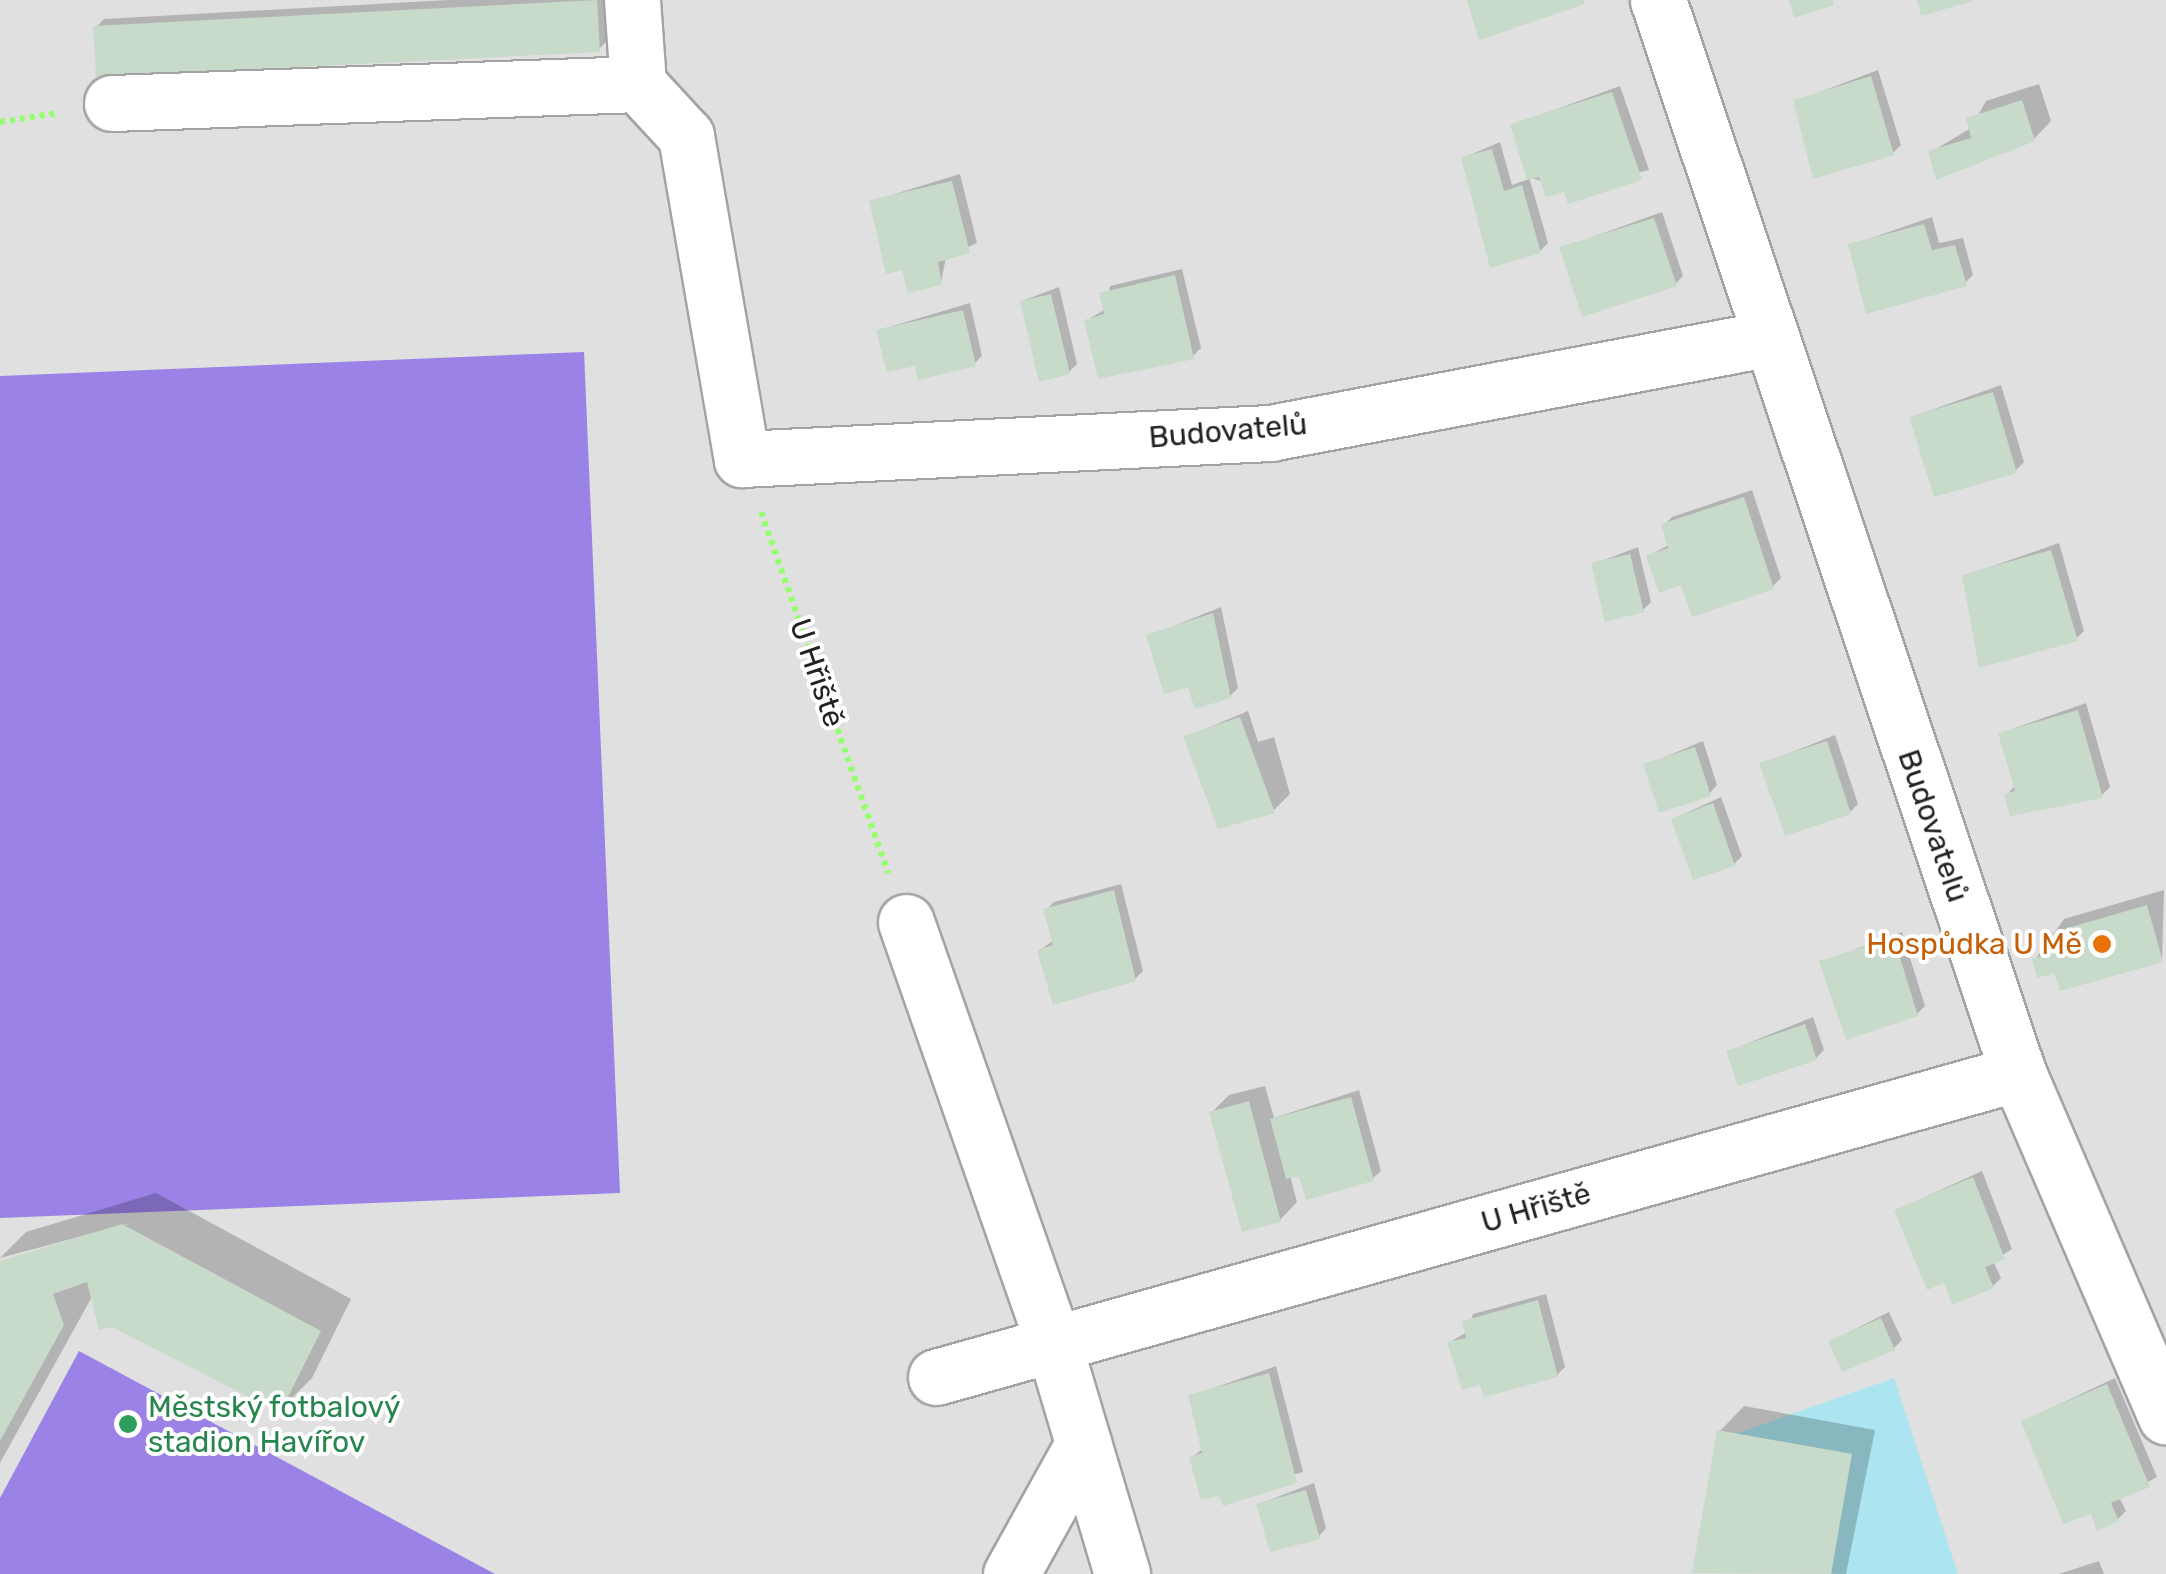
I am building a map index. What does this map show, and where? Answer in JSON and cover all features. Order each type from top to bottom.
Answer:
[{"type":"street","points":[[632,0],[638,84],[686,136],[742,459]]},
{"type":"street","name":"Budovatelů","points":[[1658,0],[1766,339],[2018,1073],[2166,1416]]},
{"type":"street","points":[[112,103],[638,84]]},
{"type":"street","name":"Budovatelů","points":[[742,459],[1270,433],[1766,339]]},
{"type":"street","points":[[906,922],[1053,1342],[1122,1574]]},
{"type":"street","name":"U Hřiště","points":[[936,1377],[2018,1073]]},
{"type":"street","points":[[1011,1574],[1084,1444]]},
{"type":"path","name":"U Hřiště","points":[[742,459],[906,922]]},
{"type":"shaded area","points":[[0,0],[2166,0],[2166,1574],[0,1574]]},
{"type":"shaded area","points":[[584,352],[620,1193],[0,1218],[0,376]]},
{"type":"shaded area","name":"Městský fotbalový stadion Havířov","points":[[79,1351],[495,1574],[0,1574],[0,1498]]},
{"type":"shaded area","points":[[1894,1378],[1958,1574],[1831,1574],[1851,1454],[1735,1434]]},
{"type":"building","points":[[597,0],[600,52],[96,77],[93,26]]},
{"type":"building","points":[[1467,0],[1584,0],[1585,4],[1479,40]]},
{"type":"building","points":[[1789,0],[1833,0],[1834,5],[1794,18]]},
{"type":"building","points":[[1917,0],[1973,0],[1973,1],[1921,16]]},
{"type":"building","points":[[1871,76],[1894,155],[1813,179],[1793,100]]},
{"type":"building","points":[[1612,92],[1642,180],[1568,204],[1564,192],[1546,197],[1539,177],[1527,180],[1510,124]]},
{"type":"building","points":[[2022,100],[2035,141],[1936,180],[1928,151],[1971,138],[1966,118]]},
{"type":"building","points":[[1492,149],[1504,191],[1522,185],[1541,253],[1490,268],[1461,157]]},
{"type":"building","points":[[952,181],[970,253],[938,262],[942,285],[908,293],[902,270],[886,274],[869,200]]},
{"type":"building","points":[[1654,218],[1677,286],[1582,317],[1559,247]]},
{"type":"building","points":[[1924,224],[1932,250],[1955,245],[1967,286],[1866,314],[1848,244]]},
{"type":"building","points":[[1175,275],[1194,359],[1098,379],[1084,320],[1104,314],[1099,293]]},
{"type":"building","points":[[1051,294],[1070,374],[1039,382],[1020,301]]},
{"type":"building","points":[[963,310],[976,366],[918,380],[915,366],[887,372],[876,330]]},
{"type":"building","points":[[1993,392],[2017,473],[1934,497],[1909,417]]},
{"type":"building","points":[[1744,497],[1774,589],[1692,617],[1681,585],[1659,593],[1646,556],[1668,548],[1661,524]]},
{"type":"building","points":[[2051,550],[2078,641],[1979,668],[1962,575]]},
{"type":"building","points":[[1630,554],[1644,612],[1605,622],[1591,563]]},
{"type":"building","points":[[1213,613],[1231,698],[1195,709],[1188,688],[1164,694],[1146,635]]},
{"type":"building","points":[[2078,710],[2103,798],[2010,816],[2004,794],[2015,791],[1998,733]]},
{"type":"building","points":[[1240,717],[1275,813],[1218,829],[1183,736]]},
{"type":"building","points":[[1827,741],[1851,814],[1785,836],[1759,763]]},
{"type":"building","points":[[1695,747],[1711,796],[1659,813],[1643,764]]},
{"type":"building","points":[[1713,803],[1735,866],[1693,880],[1671,819]]},
{"type":"building","points":[[1114,890],[1136,981],[1053,1005],[1037,950],[1053,945],[1043,909]]},
{"type":"building","name":"Hospůdka U Mě","points":[[2147,905],[2163,962],[2060,991],[2054,973],[2037,978],[2032,959],[2049,954],[2044,935]]},
{"type":"building","points":[[1894,938],[1918,1016],[1846,1040],[1819,961]]},
{"type":"building","points":[[1805,1024],[1817,1060],[1738,1086],[1726,1051]]},
{"type":"building","points":[[1351,1097],[1374,1181],[1306,1200],[1299,1176],[1286,1179],[1270,1119]]},
{"type":"building","points":[[1249,1101],[1281,1222],[1242,1232],[1209,1112]]},
{"type":"building","points":[[1973,1177],[2005,1259],[1985,1267],[1994,1288],[1952,1305],[1944,1283],[1927,1290],[1894,1210]]},
{"type":"building","points":[[122,1224],[321,1331],[280,1413],[112,1327],[99,1330],[87,1282],[53,1294],[64,1325],[0,1441],[0,1261]]},
{"type":"building","points":[[1538,1300],[1558,1377],[1484,1397],[1480,1385],[1462,1390],[1447,1342],[1466,1338],[1462,1321]]},
{"type":"building","points":[[1881,1318],[1895,1350],[1842,1372],[1828,1341]]},
{"type":"building","points":[[1269,1373],[1297,1483],[1223,1506],[1219,1496],[1201,1500],[1189,1457],[1202,1453],[1188,1395]]},
{"type":"building","points":[[2107,1384],[2150,1487],[2111,1503],[2119,1521],[2097,1531],[2091,1514],[2063,1524],[2021,1421]]},
{"type":"building","points":[[1717,1430],[1852,1454],[1831,1574],[1692,1573]]},
{"type":"building","points":[[1306,1490],[1320,1539],[1270,1552],[1256,1504]]},
{"type":"place","name":"Hospůdka U Mě","points":[[2102,944]]},
{"type":"place","name":"Městský fotbalový stadion Havířov","points":[[128,1424]]}]
